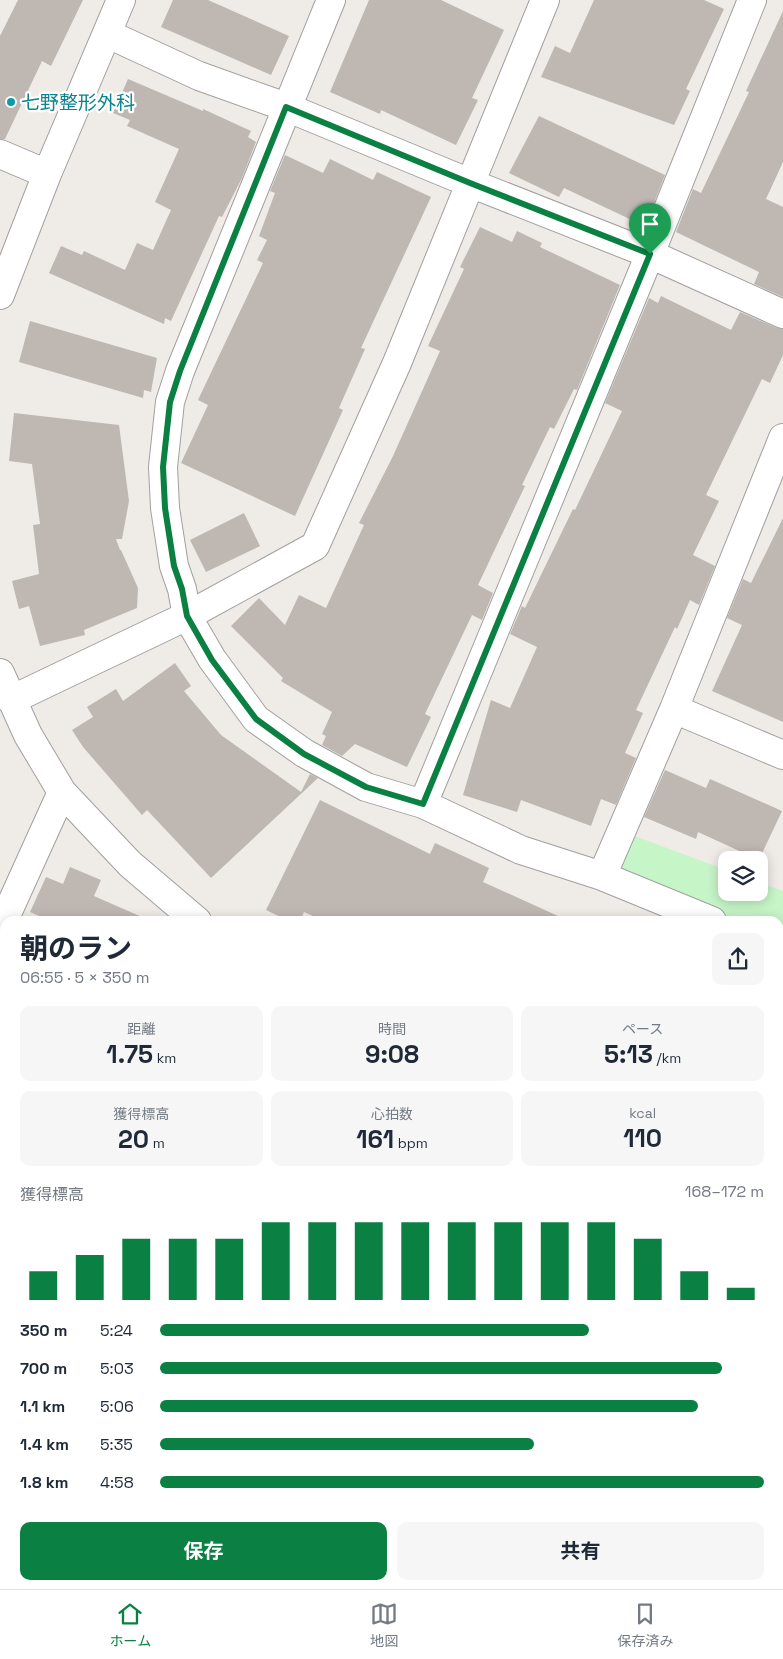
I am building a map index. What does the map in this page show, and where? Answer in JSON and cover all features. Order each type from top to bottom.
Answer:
[{"type":"street","points":[[0,295],[46,174],[122,0]]},
{"type":"street","points":[[331,0],[180,371],[170,402],[163,467],[165,508],[174,566],[182,589],[187,616],[212,660],[256,719],[304,754],[366,787],[423,804],[521,850],[602,876],[700,916]]},
{"type":"street","points":[[11,700],[187,616],[315,546],[397,363],[545,0]]},
{"type":"street","points":[[423,804],[650,254],[752,0]]},
{"type":"street","points":[[108,34],[199,76],[286,107],[470,183],[650,254],[783,314]]},
{"type":"street","points":[[0,154],[46,174]]},
{"type":"street","points":[[602,876],[674,709],[783,438]]},
{"type":"street","points":[[0,673],[28,735],[62,792],[130,864],[192,916]]},
{"type":"street","points":[[674,709],[783,755]]},
{"type":"street","points":[[6,916],[62,792]]},
{"type":"green space","points":[[629,834],[718,867],[718,901],[768,901],[768,885],[783,891],[783,916],[725,916],[614,871]]},
{"type":"building","points":[[18,0],[83,0],[51,66],[42,61],[5,139],[0,139],[0,36]]},
{"type":"building","points":[[173,0],[208,0],[289,36],[271,75],[161,27]]},
{"type":"building","points":[[369,0],[441,0],[504,30],[472,98],[478,100],[456,145],[381,110],[380,114],[330,92]]},
{"type":"building","points":[[594,0],[704,0],[724,9],[686,89],[690,91],[674,125],[541,77],[555,46],[570,53]]},
{"type":"building","points":[[783,11],[783,162],[766,199],[783,207],[783,297],[754,284],[759,272],[676,232],[693,189],[701,193],[749,92],[746,91]]},
{"type":"building","points":[[128,79],[203,111],[203,109],[251,131],[248,137],[256,142],[242,178],[222,217],[219,216],[171,321],[165,318],[164,324],[49,273],[61,246],[82,255],[84,251],[125,270],[137,243],[153,250],[171,210],[155,202],[179,149],[127,126],[130,120],[113,113]]},
{"type":"building","points":[[539,116],[665,175],[648,218],[639,214],[636,222],[564,188],[559,197],[509,173]]},
{"type":"building","points":[[285,155],[323,173],[330,159],[373,180],[377,172],[431,197],[361,348],[365,349],[339,408],[343,410],[295,516],[181,463],[208,405],[198,400],[263,263],[257,260],[267,240],[259,236],[275,193],[270,191]]},
{"type":"building","points":[[480,227],[512,242],[517,231],[542,243],[540,247],[620,285],[577,390],[574,389],[554,429],[550,427],[522,485],[525,486],[478,585],[493,593],[482,620],[472,615],[425,714],[431,717],[407,767],[355,744],[342,756],[322,745],[326,736],[322,734],[332,712],[281,681],[283,678],[231,626],[259,598],[285,625],[299,595],[326,608],[364,525],[359,523],[393,456],[440,351],[428,346],[464,269],[460,267]]},
{"type":"building","points":[[661,296],[731,330],[740,312],[783,329],[783,355],[770,383],[762,379],[706,495],[719,501],[693,555],[715,566],[699,605],[690,600],[677,629],[675,627],[636,710],[643,713],[625,753],[636,758],[616,805],[601,799],[591,826],[521,800],[517,812],[463,795],[491,700],[510,708],[537,647],[510,634],[522,606],[525,608],[573,509],[575,510],[622,411],[605,403],[649,298],[658,303]]},
{"type":"building","points":[[30,321],[157,358],[151,392],[144,390],[143,398],[19,362]]},
{"type":"building","points":[[14,413],[119,425],[129,501],[122,539],[116,539],[138,588],[137,608],[84,630],[85,635],[40,646],[29,606],[19,609],[12,581],[39,574],[33,525],[40,524],[32,464],[9,461]]},
{"type":"building","points":[[244,513],[260,546],[206,572],[190,540]]},
{"type":"building","points":[[783,518],[783,722],[712,691],[742,625],[727,618],[743,579],[751,583]]},
{"type":"building","points":[[175,663],[191,686],[184,691],[221,735],[301,792],[310,774],[318,778],[211,878],[147,810],[142,815],[83,747],[72,730],[93,717],[87,707],[116,689],[123,701]]},
{"type":"building","points":[[665,770],[706,788],[710,779],[782,811],[763,851],[739,851],[698,832],[696,839],[644,817]]},
{"type":"building","points":[[320,800],[430,854],[435,843],[489,868],[483,882],[558,916],[313,916],[304,912],[302,916],[279,916],[266,910]]},
{"type":"building","points":[[70,867],[101,880],[94,896],[140,916],[39,916],[30,912],[46,877],[63,884]]},
{"type":"place","name":"七野整形外科","points":[[11,102]]},
{"type":"route","points":[[286,107],[470,183],[650,254],[423,804],[366,787],[304,754],[256,719],[212,660],[187,616],[182,589],[174,566],[165,508],[163,467],[170,402],[180,371],[286,107]]}]
